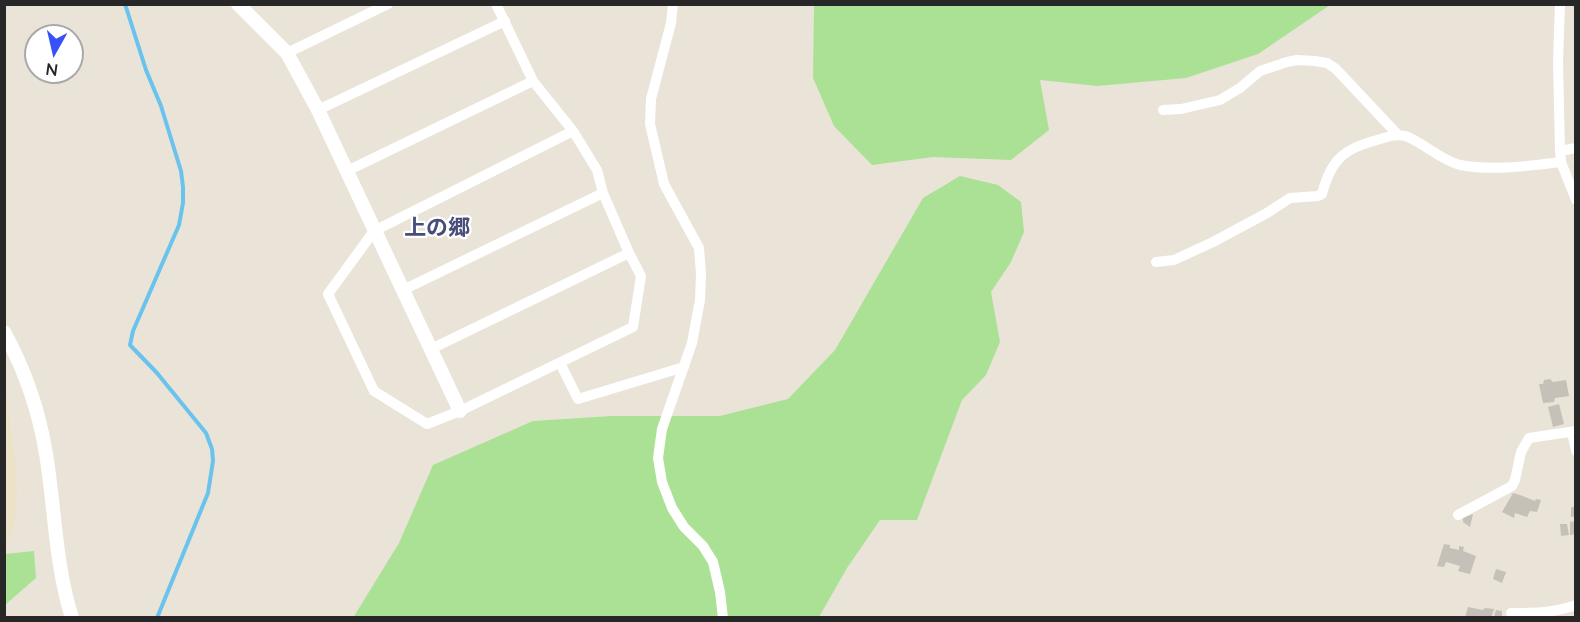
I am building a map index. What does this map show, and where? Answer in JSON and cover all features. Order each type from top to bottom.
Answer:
[{"type":"street","points":[[238,4],[287,53],[318,110],[460,411]]},
{"type":"street","points":[[287,53],[388,4]]},
{"type":"street","points":[[496,4],[532,81],[573,130],[597,170],[603,193],[640,276],[633,327],[460,411],[428,424],[374,391],[328,294],[374,231],[573,130]]},
{"type":"street","points":[[673,4],[671,23],[651,99],[650,124],[664,184],[699,248],[701,274],[700,300],[692,343],[662,429],[658,458],[662,482],[672,508],[684,527],[703,546],[713,562],[723,618]]},
{"type":"street","points":[[1560,4],[1558,62],[1560,156],[1575,200]]},
{"type":"street","points":[[318,110],[505,21]]},
{"type":"street","points":[[1163,110],[1181,109],[1220,100],[1240,88],[1260,71],[1297,60],[1315,61],[1327,63],[1336,69],[1398,135]]},
{"type":"street","points":[[347,171],[532,81]]},
{"type":"street","points":[[1156,262],[1174,260],[1213,242],[1290,198],[1322,194],[1327,177],[1334,165],[1360,144],[1398,135],[1409,138],[1445,159],[1461,165],[1491,168],[1560,156],[1575,148]]},
{"type":"street","points":[[403,290],[603,193]]},
{"type":"street","points":[[431,349],[629,253]]},
{"type":"street","points":[[4,332],[26,377],[39,417],[63,582],[72,618]]},
{"type":"street","points":[[560,363],[578,399],[684,367]]},
{"type":"street","points":[[1458,515],[1512,486],[1521,452],[1529,438],[1574,431],[1575,451]]},
{"type":"street","points":[[1511,613],[1540,614],[1575,605]]},
{"type":"shaded area","points":[[5,383],[16,468],[17,495],[15,518],[5,548]]},
{"type":"green space","points":[[814,4],[1330,5],[1258,54],[1186,78],[1097,86],[1040,80],[1049,130],[1011,160],[933,157],[872,165],[834,126],[813,78]]},
{"type":"green space","points":[[960,176],[998,185],[1021,202],[1024,232],[1011,262],[991,292],[1000,342],[986,375],[962,400],[917,520],[880,520],[847,568],[819,617],[353,618],[399,543],[433,465],[533,421],[612,416],[720,416],[788,399],[835,350],[923,198]]},
{"type":"green space","points":[[34,551],[36,578],[5,605],[5,554]]},
{"type":"building","points":[[1550,379],[1553,382],[1566,380],[1569,396],[1555,398],[1554,402],[1543,403],[1539,384]]},
{"type":"building","points":[[1559,404],[1564,424],[1553,427],[1548,407]]},
{"type":"building","points":[[1513,493],[1535,501],[1536,499],[1541,500],[1537,512],[1530,511],[1527,517],[1515,513],[1514,518],[1502,512]]},
{"type":"building","points":[[1571,507],[1576,507],[1576,516],[1571,517]]},
{"type":"building","points":[[1473,514],[1470,527],[1463,522],[1463,518]]},
{"type":"building","points":[[1576,521],[1576,534],[1570,535],[1570,522]]},
{"type":"building","points":[[1560,524],[1567,524],[1569,535],[1561,536]]},
{"type":"building","points":[[1444,544],[1459,550],[1459,546],[1464,547],[1463,551],[1476,556],[1470,574],[1458,571],[1460,566],[1446,562],[1444,567],[1437,566]]},
{"type":"building","points":[[1496,569],[1506,572],[1502,583],[1493,579]]},
{"type":"building","points":[[1468,607],[1483,610],[1485,608],[1494,609],[1491,618],[1465,618]]},
{"type":"building","points":[[1496,610],[1502,611],[1502,618],[1494,617]]},
{"type":"waterway","points":[[125,4],[146,70],[161,106],[181,171],[183,187],[179,225],[133,331],[130,345],[157,373],[206,433],[212,449],[213,461],[208,493],[157,618]]},
{"type":"district","name":"上の郷","points":[[437,228]]}]
